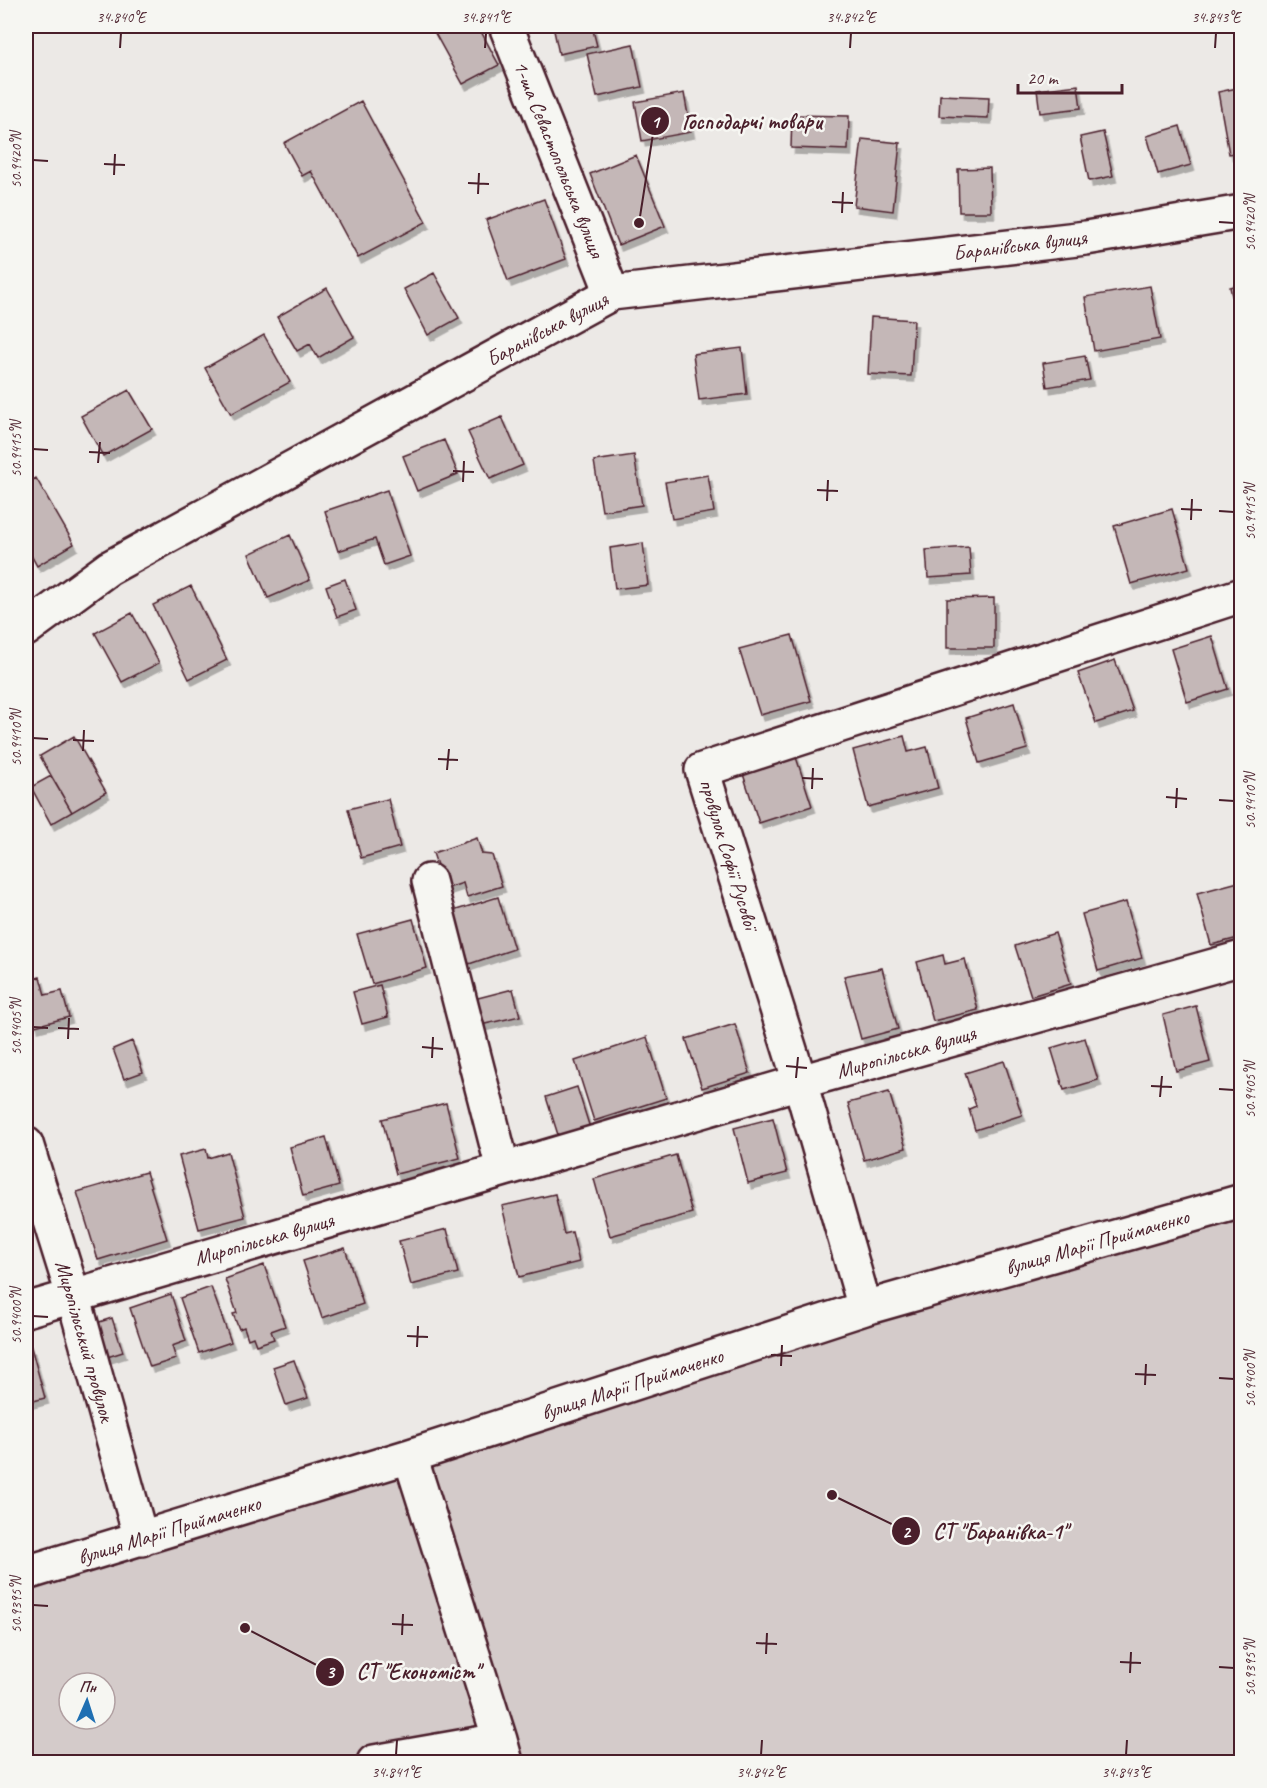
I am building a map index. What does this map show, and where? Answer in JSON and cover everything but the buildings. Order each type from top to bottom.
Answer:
[{"type":"street","name":"1-ша Севастопольська вулиця","points":[[506,26],[612,293]]},
{"type":"street","name":"Баранівська вулиця","points":[[26,629],[110,568],[612,293],[1086,238],[1242,212]]},
{"type":"street","name":"провулок Софії Русової","points":[[865,1308],[800,1082],[702,770],[1242,596]]},
{"type":"street","points":[[429,881],[503,1169]]},
{"type":"street","name":"Миропільська вулиця","points":[[26,1310],[800,1082],[1242,958]]},
{"type":"street","name":"Миропільський провулок","points":[[26,1144],[73,1296],[141,1539]]},
{"type":"street","name":"вулиця Марії Приймаченко","points":[[26,1573],[410,1456],[865,1308],[1242,1201]]},
{"type":"street","points":[[374,1762],[503,1751],[410,1456]]},
{"type":"shaded area","points":[[1241,1201],[1241,1762],[26,1762],[26,1573]]},
{"type":"place","name":"Господарчі товари","points":[[639,223]]},
{"type":"place","name":"СТ \"Баранівка-1\"","points":[[832,1495]]},
{"type":"place","name":"СТ \"Економіст\"","points":[[245,1628]]}]
